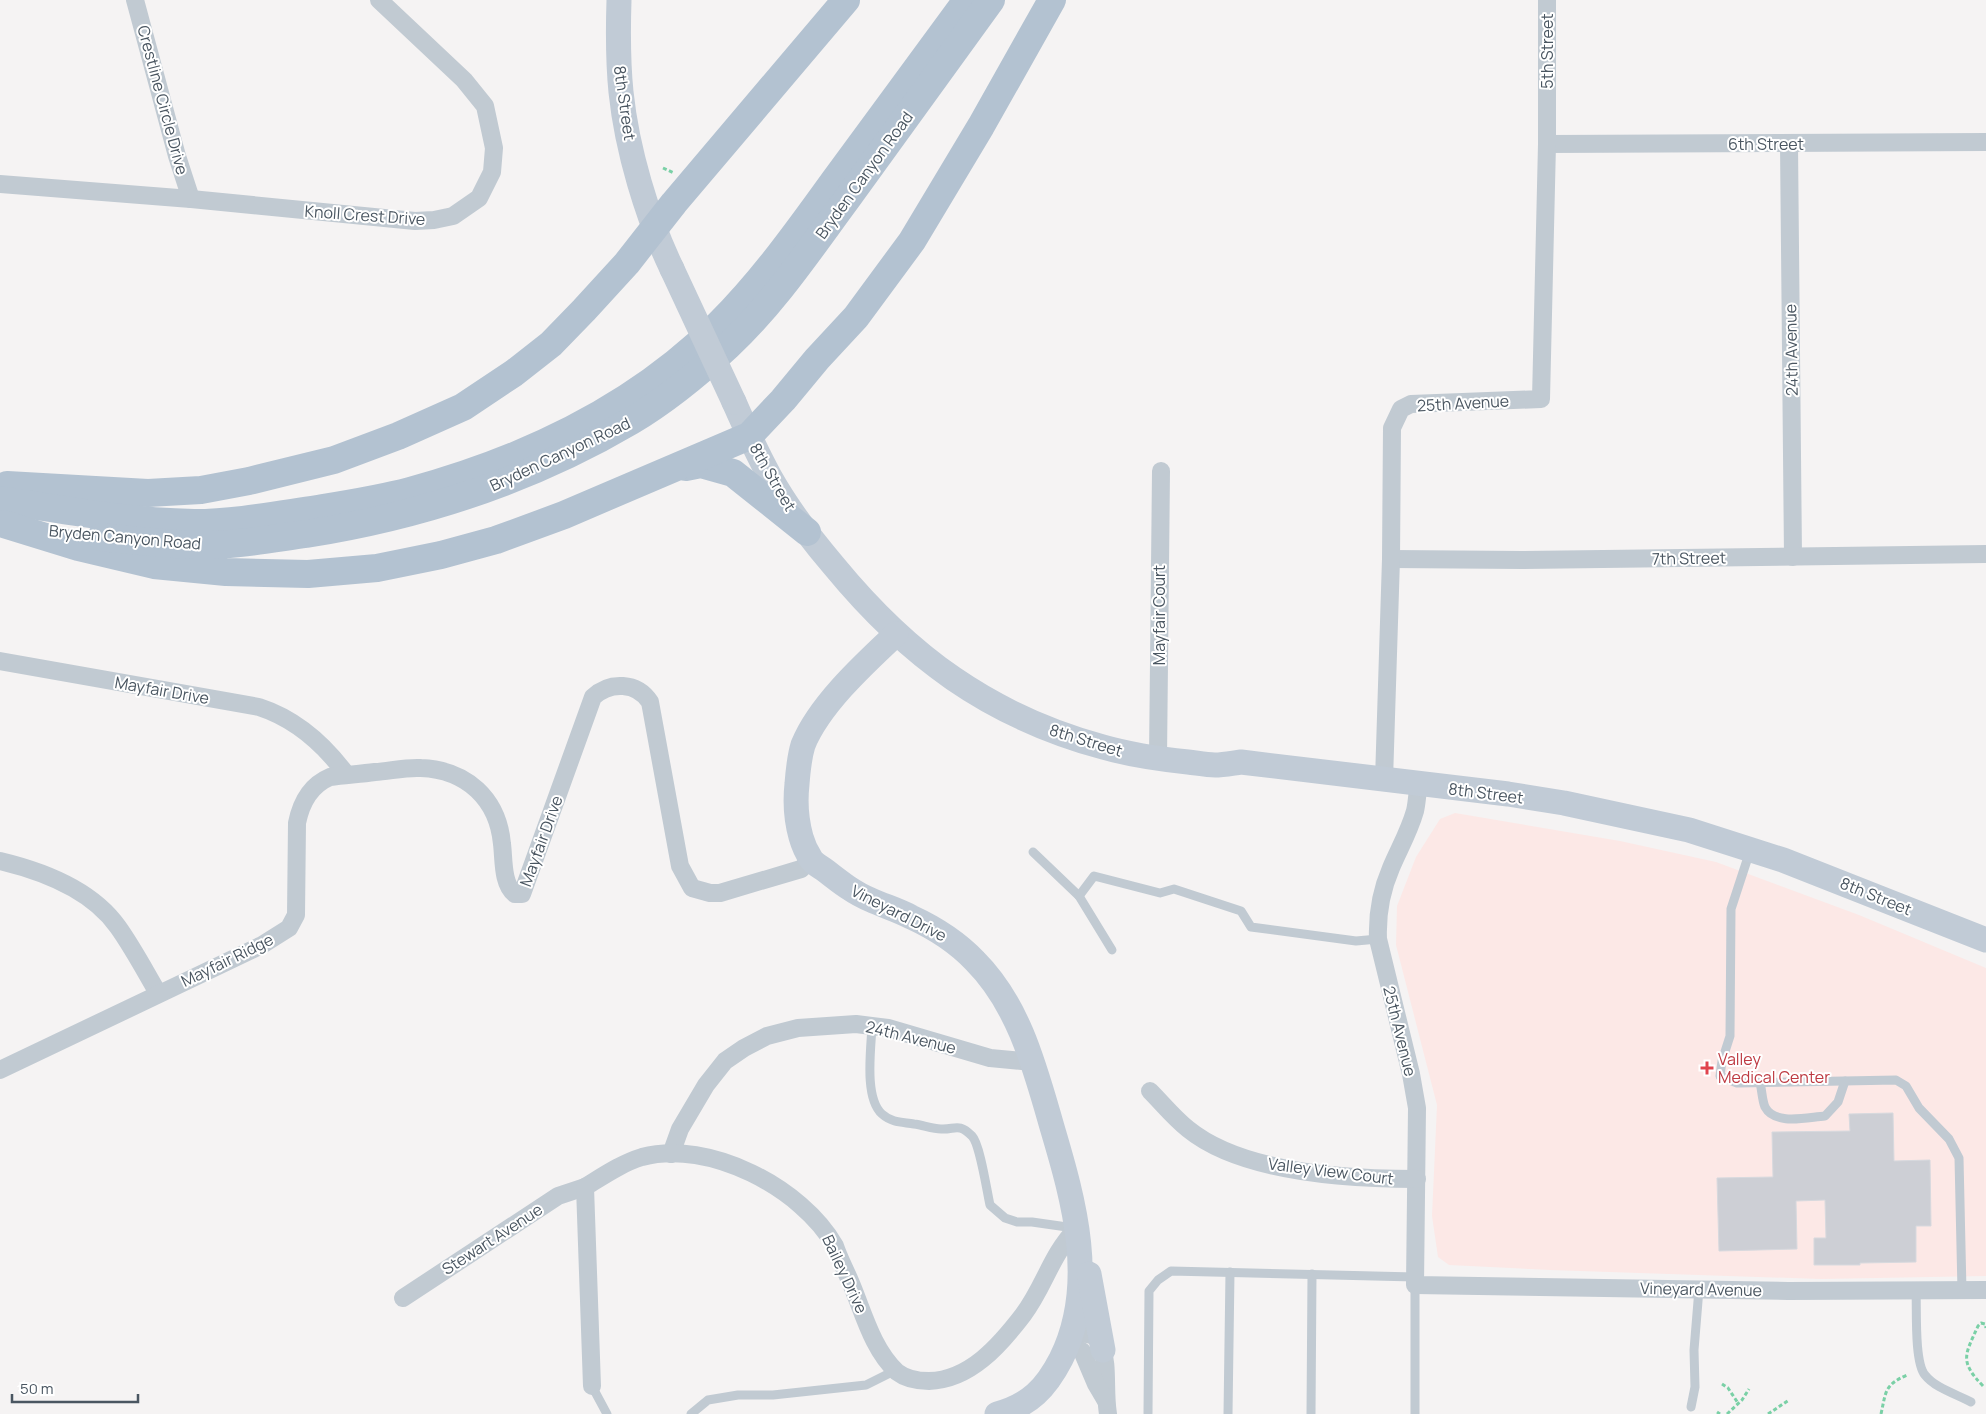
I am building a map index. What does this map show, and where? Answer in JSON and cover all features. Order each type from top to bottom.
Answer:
[{"type":"main road","name":"8th Street","points":[[618,0],[618,63],[621,95],[633,158],[654,228],[658,241],[750,436],[771,478],[807,532],[862,600],[896,634],[946,674],[991,702],[1035,724],[1120,752],[1158,759],[1215,765],[1241,762],[1419,785],[1508,794],[1564,803],[1689,830],[1820,874],[1986,940]]},
{"type":"main road","points":[[0,484],[148,493],[201,490],[249,481],[334,460],[398,436],[463,407],[514,372],[550,344],[584,310],[627,263],[654,228],[846,0]]},
{"type":"main road","name":"Bryden Canyon Road","points":[[1,516],[196,523],[252,520],[407,492],[469,474],[513,458],[573,430],[620,402],[671,366],[718,325],[751,289],[791,240],[967,0]]},
{"type":"main road","name":"Bryden Canyon Road","points":[[1,516],[142,542],[197,545],[252,542],[338,529],[412,513],[476,493],[529,472],[632,421],[682,385],[729,345],[767,304],[808,251],[991,0]]},
{"type":"main road","points":[[1,516],[78,547],[154,565],[226,572],[308,574],[377,568],[441,555],[496,540],[564,516],[750,436],[856,317],[912,242],[981,126],[1052,0]]},
{"type":"main road","points":[[674,468],[701,464],[733,473],[807,532]]},
{"type":"main road","name":"Vineyard Drive","points":[[896,634],[868,660],[813,726],[803,745],[799,759],[796,799],[797,821],[802,840],[811,860],[848,888],[869,900],[922,922],[957,944],[977,962],[1008,1003],[1033,1062],[1070,1188],[1077,1228],[1080,1261],[1079,1299],[1070,1339]]},
{"type":"main road","points":[[1077,1228],[1088,1268],[1103,1350]]},
{"type":"main road","points":[[997,1414],[1006,1412],[1040,1392],[1051,1379],[1070,1339]]},
{"type":"street","name":"Crestline Circle Drive","points":[[135,0],[177,156],[191,199]]},
{"type":"street","name":"Knoll Crest Drive","points":[[0,184],[191,199],[415,221],[453,216],[479,198],[492,172],[494,148],[485,106],[464,80],[379,0]]},
{"type":"street","name":"5th Street","points":[[1547,102],[1548,0]]},
{"type":"street","name":"25th Avenue","points":[[1384,780],[1391,559],[1392,428],[1401,409],[1411,404],[1542,399],[1547,102]]},
{"type":"street","name":"6th Street","points":[[1547,144],[1986,142]]},
{"type":"street","name":"24th Avenue","points":[[1789,144],[1794,557]]},
{"type":"street","name":"Mayfair Court","points":[[1158,759],[1161,471]]},
{"type":"street","name":"7th Street","points":[[1391,559],[1522,560],[1986,554]]},
{"type":"street","name":"Mayfair Drive","points":[[0,661],[259,707],[286,718],[310,733],[333,756],[346,774],[419,768],[434,769],[452,775],[482,793],[499,822],[504,872],[511,891],[515,894],[522,894],[593,697],[601,689],[626,685],[645,694],[650,702],[680,866],[692,888],[710,893],[720,893],[801,869],[811,860]]},
{"type":"street","name":"Mayfair Ridge","points":[[0,1070],[262,945],[289,928],[296,915],[297,823],[299,813],[313,788],[321,781],[346,774]]},
{"type":"street","name":"25th Avenue","points":[[1415,1281],[1417,1108],[1411,1074],[1378,939],[1377,921],[1381,895],[1415,811],[1419,785]]},
{"type":"street","points":[[0,861],[55,878],[102,910],[118,926],[158,993]]},
{"type":"street","name":"24th Avenue","points":[[671,1154],[680,1129],[706,1084],[725,1061],[767,1036],[798,1028],[846,1024],[888,1028],[990,1058],[1033,1062]]},
{"type":"street","name":"Valley View Court","points":[[1150,1091],[1188,1130],[1220,1149],[1252,1161],[1294,1170],[1383,1179],[1417,1180]]},
{"type":"street","name":"Bailey Drive","points":[[586,1187],[626,1163],[642,1157],[671,1154],[709,1159],[748,1171],[778,1188],[825,1230],[835,1246],[881,1352],[896,1370],[917,1381],[937,1381],[954,1376],[981,1360],[996,1347],[1023,1315],[1040,1289],[1057,1252],[1077,1228]]},
{"type":"street","points":[[586,1187],[592,1386]]},
{"type":"street","name":"Stewart Avenue","points":[[403,1298],[558,1196],[586,1187]]},
{"type":"street","name":"Vineyard Avenue","points":[[1415,1281],[1699,1289],[1986,1290]]},
{"type":"street","points":[[1070,1339],[1096,1337],[1099,1340],[1103,1350],[1108,1382],[1107,1407]]},
{"type":"street","points":[[1070,1339],[1082,1351],[1107,1407]]},
{"type":"lane","points":[[1750,849],[1731,909],[1730,1036],[1722,1061],[1720,1076],[1737,1083],[1901,1081],[1906,1086],[1918,1108],[1949,1139],[1959,1158],[1961,1170],[1962,1291]]},
{"type":"lane","points":[[1033,852],[1079,896],[1112,950]]},
{"type":"lane","points":[[1079,896],[1094,876],[1160,892],[1174,889],[1241,911],[1252,927],[1356,941],[1378,939]]},
{"type":"lane","points":[[872,1026],[871,1086],[873,1103],[882,1114],[902,1123],[941,1129],[954,1126],[963,1129],[974,1137],[990,1205],[996,1212],[1005,1218],[1017,1222],[1077,1228]]},
{"type":"lane","points":[[1760,1083],[1765,1107],[1774,1116],[1789,1119],[1825,1116],[1838,1102],[1845,1081]]},
{"type":"lane","points":[[1148,1413],[1149,1291],[1158,1280],[1171,1271],[1312,1274],[1415,1281],[1415,1414]]},
{"type":"lane","points":[[1228,1414],[1230,1272]]},
{"type":"lane","points":[[1311,1414],[1312,1274]]},
{"type":"lane","points":[[1691,1407],[1694,1387],[1694,1350],[1699,1289]]},
{"type":"lane","points":[[1916,1291],[1918,1358],[1924,1374],[1937,1385],[1971,1402]]},
{"type":"lane","points":[[691,1414],[708,1400],[738,1395],[773,1394],[866,1385],[896,1370]]},
{"type":"lane","points":[[592,1386],[607,1414]]},
{"type":"path","points":[[1983,1386],[1970,1372],[1966,1362],[1967,1350],[1978,1326],[1981,1323],[1985,1324],[1986,1328]]},
{"type":"path","points":[[1881,1414],[1887,1387],[1895,1380],[1907,1375]]},
{"type":"path","points":[[1722,1384],[1728,1388],[1738,1403]]},
{"type":"path","points":[[1726,1414],[1750,1389]]},
{"type":"path","points":[[1768,1414],[1789,1400]]},
{"type":"shaded area","name":"Valley Medical Center","points":[[1455,813],[1620,841],[1716,862],[1859,915],[1986,968],[1986,1276],[1821,1279],[1550,1270],[1449,1265],[1438,1257],[1432,1216],[1437,1105],[1396,945],[1397,906],[1416,857],[1440,819]]},
{"type":"building","points":[[1893,1113],[1894,1161],[1930,1160],[1931,1226],[1916,1226],[1916,1262],[1814,1265],[1814,1238],[1826,1238],[1825,1200],[1796,1201],[1797,1249],[1719,1251],[1717,1178],[1773,1177],[1772,1132],[1850,1131],[1849,1114]]},
{"type":"place","name":"Valley Medical Center","points":[[1707,1068]]}]
